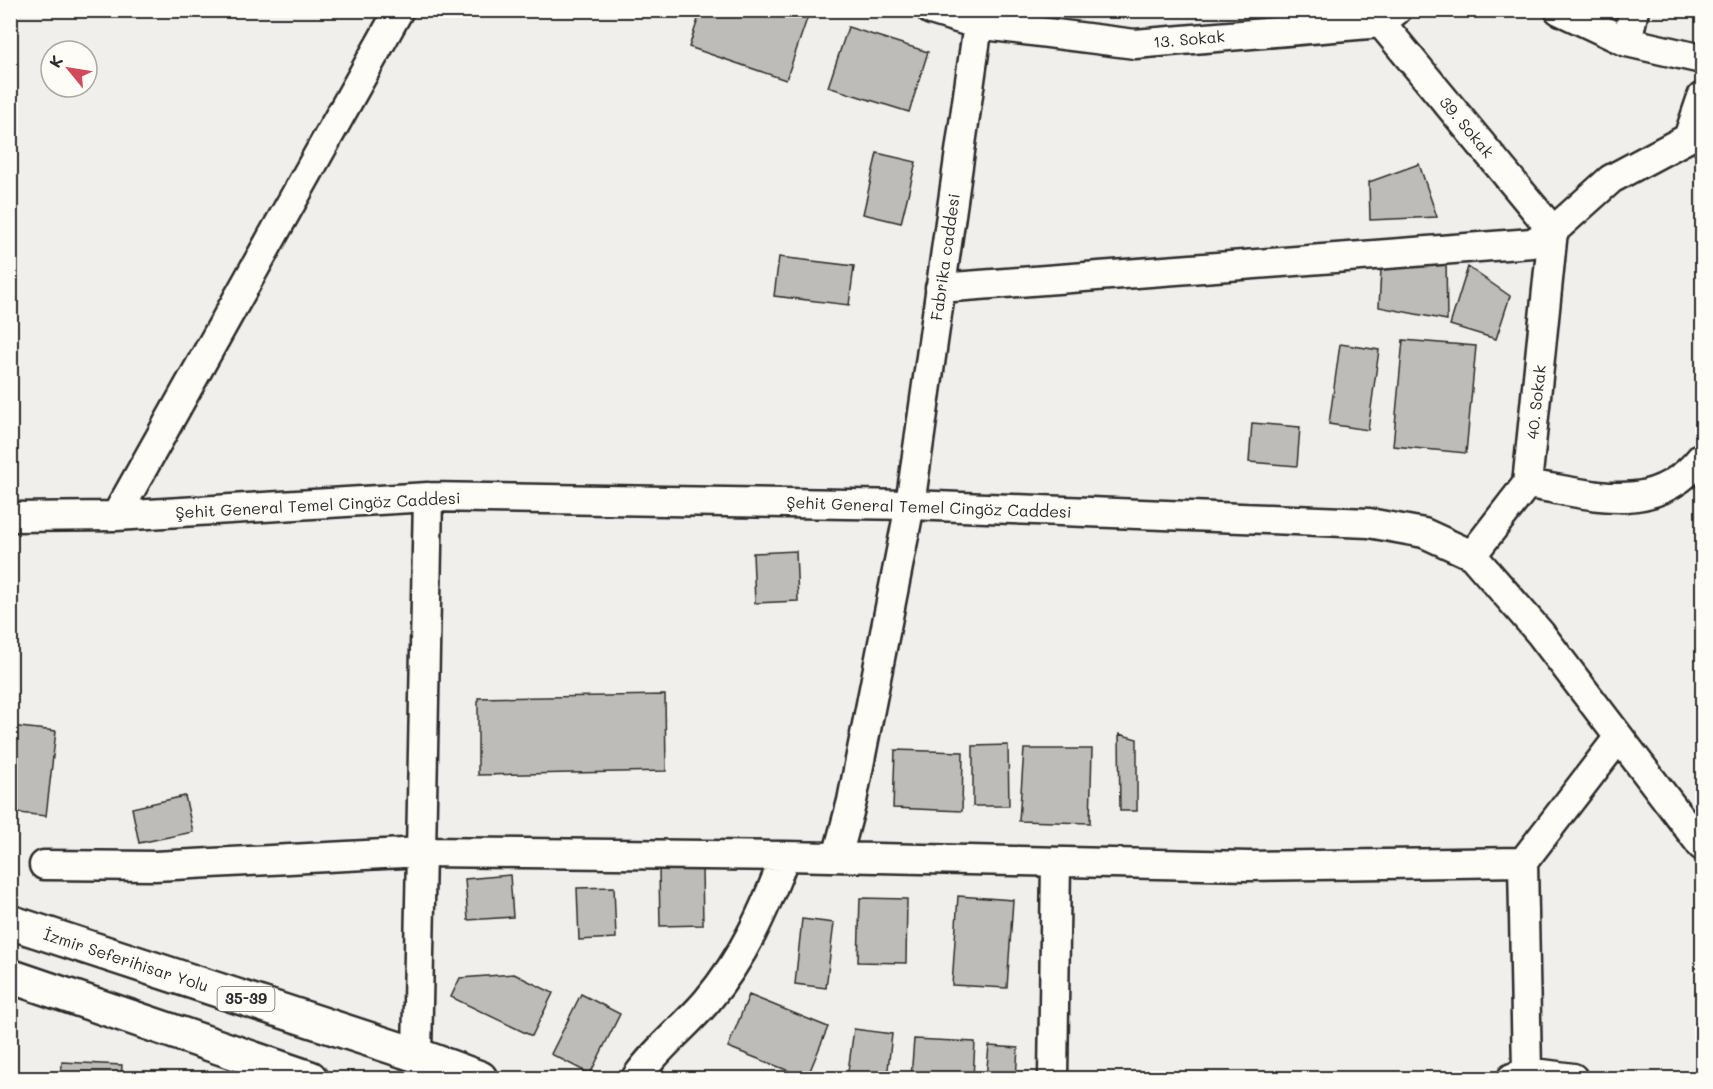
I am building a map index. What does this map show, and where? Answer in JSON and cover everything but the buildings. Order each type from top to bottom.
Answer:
[{"type":"main road","name":"İzmir Seferihisar Yolu","points":[[10,922],[417,1055],[480,1078]]},
{"type":"main road","points":[[10,976],[310,1078]]},
{"type":"street","points":[[116,516],[399,10]]},
{"type":"street","name":"13. Sokak","points":[[931,10],[1135,44],[1389,17]]},
{"type":"street","points":[[1559,10],[1627,42],[1702,60]]},
{"type":"street","points":[[1627,42],[1634,10]]},
{"type":"street","name":"Fabrika caddesi","points":[[837,857],[854,790],[910,505],[978,17]]},
{"type":"street","name":"39. Sokak","points":[[1389,17],[1553,231]]},
{"type":"street","points":[[940,288],[1532,243],[1553,231],[1611,179],[1695,147],[1702,97]]},
{"type":"street","name":"40. Sokak","points":[[1527,484],[1553,231]]},
{"type":"street","points":[[1472,555],[1527,484],[1611,497],[1643,497],[1671,487],[1702,457]]},
{"type":"street","points":[[417,1055],[428,497]]},
{"type":"street","name":"Şehit General Temel Cingöz Caddesi","points":[[10,517],[116,516],[428,497],[910,505],[1369,523],[1424,533],[1472,555],[1540,633],[1702,846]]},
{"type":"street","points":[[1573,1078],[1520,1075],[1523,862],[1619,736]]},
{"type":"street","points":[[44,866],[155,866],[422,852],[785,856],[1249,866],[1523,862]]},
{"type":"street","points":[[636,1078],[646,1063],[705,1003],[742,954],[760,920],[785,856]]},
{"type":"street","points":[[1053,1078],[1056,862]]}]
